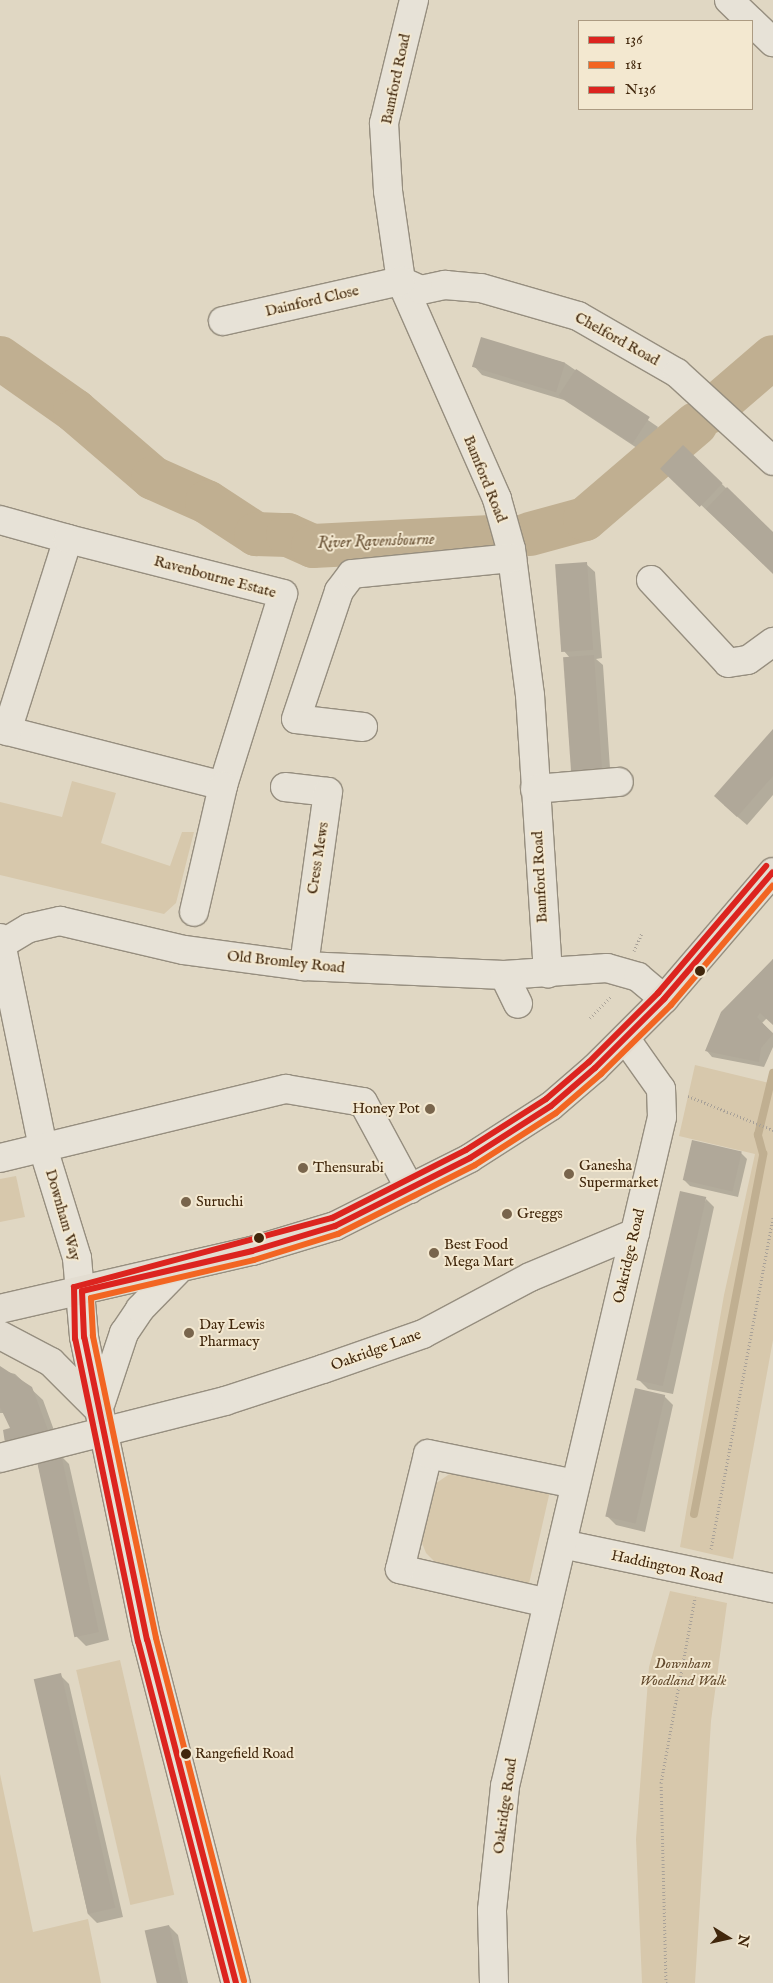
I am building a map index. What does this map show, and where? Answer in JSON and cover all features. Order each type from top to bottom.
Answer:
[{"type":"main road","points":[[0,1309],[179,1269],[335,1226],[470,1158],[551,1106],[625,1038],[664,999],[773,872]]},
{"type":"main road","points":[[0,1336],[51,1362],[102,1422]]},
{"type":"street","name":"Bamford Road","points":[[414,0],[384,123],[388,191],[401,281],[497,499],[512,554],[530,695],[548,973]]},
{"type":"street","points":[[729,0],[751,20]]},
{"type":"street","points":[[753,22],[773,42]]},
{"type":"street","name":"Dainford Close","points":[[223,321],[401,281]]},
{"type":"street","name":"Chelford Road","points":[[401,281],[421,290],[445,285],[524,297],[578,316],[677,373],[773,461]]},
{"type":"street","name":"Ravenbourne Estate","points":[[0,520],[283,594],[223,786],[194,912]]},
{"type":"street","points":[[68,539],[4,730],[223,786]]},
{"type":"street","points":[[363,727],[296,719],[338,590],[352,574],[512,554]]},
{"type":"street","points":[[652,580],[728,663],[748,660],[773,642]]},
{"type":"street","points":[[535,789],[619,782]]},
{"type":"street","name":"Cress Mews","points":[[285,787],[328,792],[304,966]]},
{"type":"street","name":"Old Bromley Road","points":[[1,941],[29,928],[60,921],[184,950],[304,966],[504,975],[608,968],[638,977],[664,999]]},
{"type":"street","name":"Downham Way","points":[[1,941],[43,1148],[70,1231],[82,1291],[82,1326],[147,1640],[236,1983]]},
{"type":"street","points":[[504,975],[518,1004]]},
{"type":"street","name":"Oakridge Road","points":[[494,1983],[492,1910],[505,1786],[635,1233],[664,1101],[654,1074],[625,1038]]},
{"type":"street","points":[[0,1158],[286,1089],[363,1102],[410,1189]]},
{"type":"street","name":"Oakridge Lane","points":[[0,1458],[102,1422],[225,1401],[423,1334],[530,1277],[635,1233]]},
{"type":"street","points":[[102,1422],[111,1360],[124,1333],[179,1269]]},
{"type":"street","points":[[548,1603],[400,1569],[428,1454],[575,1484]]},
{"type":"street","name":"Haddington Road","points":[[562,1544],[773,1588]]},
{"type":"path","points":[[688,1096],[773,1130]]},
{"type":"path","points":[[710,1554],[773,1218]]},
{"type":"path","points":[[666,1983],[661,1783],[695,1597]]},
{"type":"green space","points":[[72,781],[116,793],[101,843],[170,866],[182,832],[194,832],[176,903],[164,914],[0,875],[0,802],[62,817]]},
{"type":"green space","points":[[695,1065],[773,1084],[773,1340],[733,1559],[680,1547],[724,1295],[755,1154],[679,1136]]},
{"type":"green space","points":[[16,1176],[25,1217],[0,1222],[0,1179]]},
{"type":"green space","points":[[465,1472],[550,1491],[528,1588],[440,1567],[426,1553],[420,1538],[429,1488],[451,1473]]},
{"type":"green space","name":"Downham Woodland Walk","points":[[670,1591],[727,1603],[711,1721],[695,1983],[642,1983],[636,1839],[649,1667]]},
{"type":"green space","points":[[120,1660],[174,1895],[130,1905],[76,1670]]},
{"type":"green space","points":[[0,1774],[33,1932],[88,1919],[101,1983],[0,1983]]},
{"type":"building","points":[[481,337],[565,363],[556,392],[472,367]]},
{"type":"building","points":[[576,369],[650,417],[632,444],[559,396]]},
{"type":"building","points":[[683,445],[723,483],[700,507],[660,469]]},
{"type":"building","points":[[727,487],[773,532],[773,574],[706,509]]},
{"type":"building","points":[[587,562],[593,650],[561,652],[555,564]]},
{"type":"building","points":[[594,655],[602,775],[571,777],[563,657]]},
{"type":"building","points":[[773,729],[773,776],[737,817],[714,796]]},
{"type":"building","points":[[773,959],[773,1025],[760,1013],[757,1017],[773,1034],[761,1048],[759,1062],[705,1051],[721,1012]]},
{"type":"building","points":[[692,1140],[742,1151],[732,1191],[683,1180]]},
{"type":"building","points":[[680,1191],[706,1197],[663,1386],[636,1380]]},
{"type":"building","points":[[0,1366],[32,1387],[49,1433],[5,1443],[3,1430],[10,1428],[0,1407]]},
{"type":"building","points":[[635,1388],[665,1395],[636,1524],[605,1517]]},
{"type":"building","points":[[61,1454],[99,1632],[74,1637],[37,1459]]},
{"type":"building","points":[[61,1673],[115,1908],[88,1914],[34,1679]]},
{"type":"building","points":[[169,1925],[182,1982],[157,1983],[145,1931]]},
{"type":"waterway","name":"River Ravensbourne","points":[[709,412],[773,357]]},
{"type":"waterway","name":"River Ravensbourne","points":[[0,358],[75,411],[153,478],[207,502],[256,534],[288,535],[313,546],[511,536]]},
{"type":"waterway","name":"River Ravensbourne","points":[[530,534],[585,519],[696,424]]},
{"type":"waterway","points":[[694,1514],[763,1154],[758,1135],[773,1073]]},
{"type":"transit line","name":"N136","points":[[227,1983],[138,1642],[75,1339],[74,1287],[332,1218],[466,1150],[546,1099],[589,1062],[658,993],[766,866]]},
{"type":"transit line","name":"136","points":[[236,1983],[147,1640],[84,1337],[82,1291],[252,1251],[335,1226],[470,1158],[551,1106],[595,1068],[664,999],[773,872]]},
{"type":"transit line","name":"181","points":[[244,1981],[156,1638],[93,1336],[91,1298],[254,1260],[338,1234],[475,1165],[556,1113],[601,1074],[671,1005],[773,885]]},
{"type":"place","name":"Honey Pot","points":[[430,1109]]},
{"type":"place","name":"Thensurabi","points":[[303,1168]]},
{"type":"place","name":"Ganesha Supermarket","points":[[569,1174]]},
{"type":"place","name":"Suruchi","points":[[186,1202]]},
{"type":"place","name":"Greggs","points":[[507,1214]]},
{"type":"place","name":"Best Food Mega Mart","points":[[434,1253]]},
{"type":"place","name":"Day Lewis Pharmacy","points":[[189,1333]]},
{"type":"place","name":"Rangefield Road","points":[[186,1754]]}]
